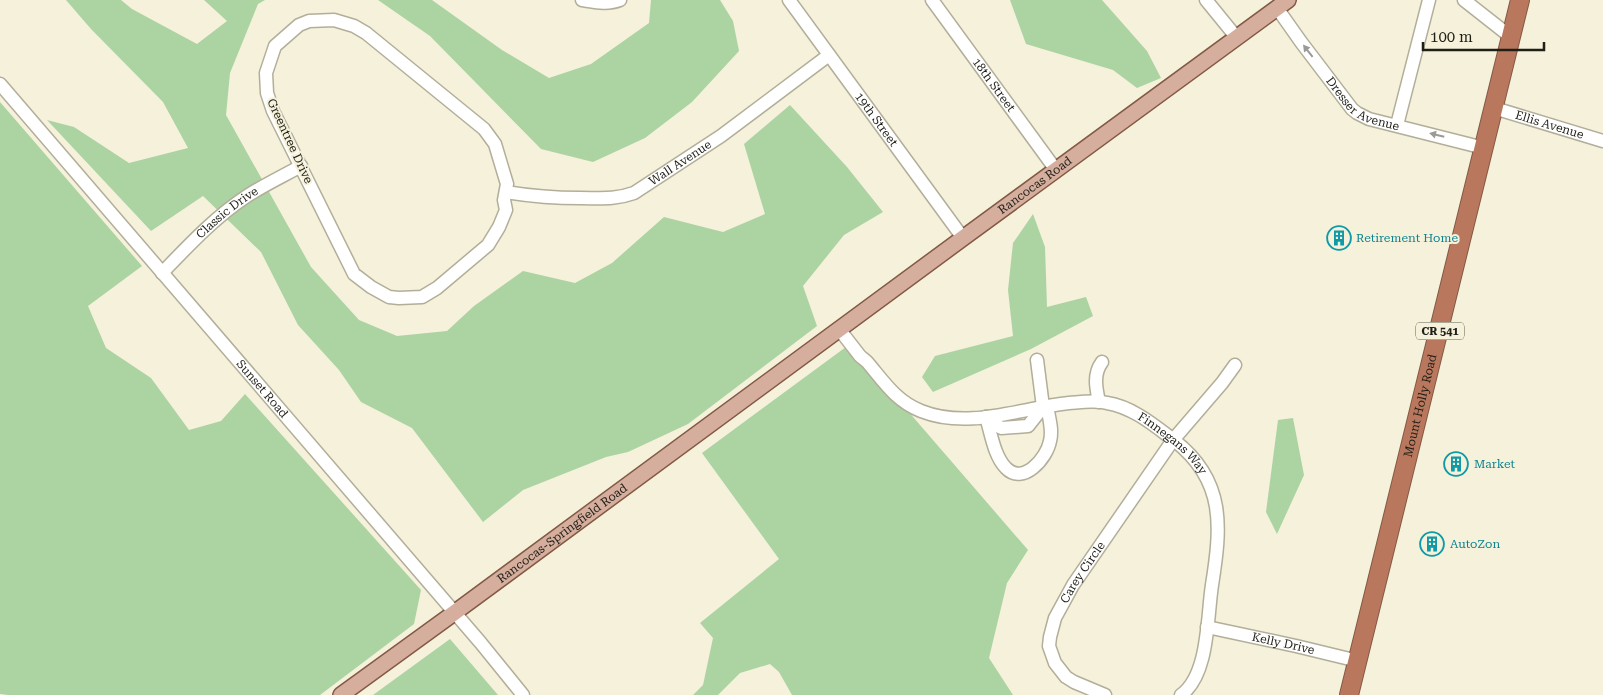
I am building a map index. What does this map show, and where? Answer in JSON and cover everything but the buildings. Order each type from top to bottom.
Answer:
[{"type":"highway","name":"Mount Holly Road","points":[[1349,695],[1520,0]]},
{"type":"main road","name":"Rancocas Road","points":[[782,371],[1283,4]]},
{"type":"main road","name":"Rancocas-Springfield Road","points":[[341,695],[782,371]]},
{"type":"street","points":[[582,0],[610,3],[620,0]]},
{"type":"street","name":"19th Street","points":[[789,0],[963,238]]},
{"type":"street","name":"18th Street","points":[[932,0],[1056,170]]},
{"type":"street","points":[[1206,0],[1237,38]]},
{"type":"street","points":[[1397,125],[1429,0]]},
{"type":"street","points":[[1464,0],[1511,37]]},
{"type":"street","name":"Dresser Avenue","points":[[1283,4],[1301,42],[1357,113],[1369,119],[1484,148]]},
{"type":"street","name":"Greentree Drive","points":[[334,20],[354,26],[366,33],[484,129],[495,144],[506,184],[506,192],[504,200],[506,210],[502,222],[492,239],[482,251],[437,288],[422,297],[389,297],[379,292],[354,274],[273,110],[267,92],[266,73],[275,46],[299,25],[309,22],[334,20]]},
{"type":"street","name":"Wall Avenue","points":[[506,192],[525,195],[597,199],[621,198],[634,193],[721,136],[829,55]]},
{"type":"street","name":"Sunset Road","points":[[0,84],[523,695]]},
{"type":"street","name":"Ellis Avenue","points":[[1494,108],[1603,142]]},
{"type":"street","name":"Classic Drive","points":[[162,273],[202,231],[240,201],[301,166]]},
{"type":"street","name":"Finnegans Way","points":[[839,329],[889,390],[909,405],[930,414],[966,419],[1078,402],[1098,402],[1116,405],[1133,412],[1157,427],[1200,465],[1212,491],[1218,521],[1207,627]]},
{"type":"street","points":[[986,417],[998,454],[1010,472],[1022,473],[1032,469],[1040,462],[1050,445],[1051,432],[1037,360]]},
{"type":"street","points":[[1098,402],[1096,382],[1098,368],[1102,362]]},
{"type":"street","name":"Carey Circle","points":[[1105,695],[1066,677],[1055,663],[1049,646],[1052,627],[1058,610],[1073,585],[1173,440],[1235,365]]},
{"type":"street","points":[[1181,695],[1195,679],[1200,666],[1207,627]]},
{"type":"street","name":"Kelly Drive","points":[[1207,627],[1358,661]]},
{"type":"green space","points":[[66,0],[121,0],[132,9],[197,44],[227,21],[204,0],[265,0],[258,4],[230,73],[226,115],[311,267],[359,320],[397,336],[447,331],[474,306],[523,271],[575,283],[612,263],[664,217],[723,232],[765,214],[744,144],[790,105],[847,167],[883,212],[844,235],[803,286],[817,326],[688,424],[628,452],[606,457],[523,490],[483,522],[412,428],[361,402],[339,370],[298,325],[261,252],[203,196],[151,231],[47,120],[74,127],[129,163],[188,148],[163,102],[91,29]]},
{"type":"green space","points":[[378,0],[432,0],[502,50],[549,78],[591,64],[649,23],[651,0],[720,0],[733,21],[739,51],[692,102],[645,138],[593,162],[541,149],[430,36]]},
{"type":"green space","points":[[1010,0],[1102,0],[1147,51],[1161,78],[1137,88],[1113,70],[1026,44]]},
{"type":"green space","points":[[0,102],[142,266],[88,306],[106,348],[151,378],[189,430],[221,421],[245,394],[421,590],[414,624],[320,695],[0,694]]},
{"type":"green space","points":[[1033,214],[1045,247],[1047,307],[1086,297],[1093,316],[1031,349],[933,392],[922,377],[935,356],[1013,336],[1008,290],[1013,243]]},
{"type":"green space","points":[[850,344],[1028,550],[1007,583],[989,658],[1013,695],[792,695],[779,672],[770,664],[740,673],[718,695],[693,695],[703,685],[713,638],[700,623],[779,559],[702,453]]},
{"type":"green space","points":[[1293,418],[1304,475],[1277,534],[1266,512],[1278,420]]},
{"type":"green space","points":[[450,639],[498,695],[373,695]]},
{"type":"place","name":"Retirement Home","points":[[1339,238]]},
{"type":"place","name":"Market","points":[[1456,464]]},
{"type":"place","name":"AutoZon","points":[[1432,544]]}]
